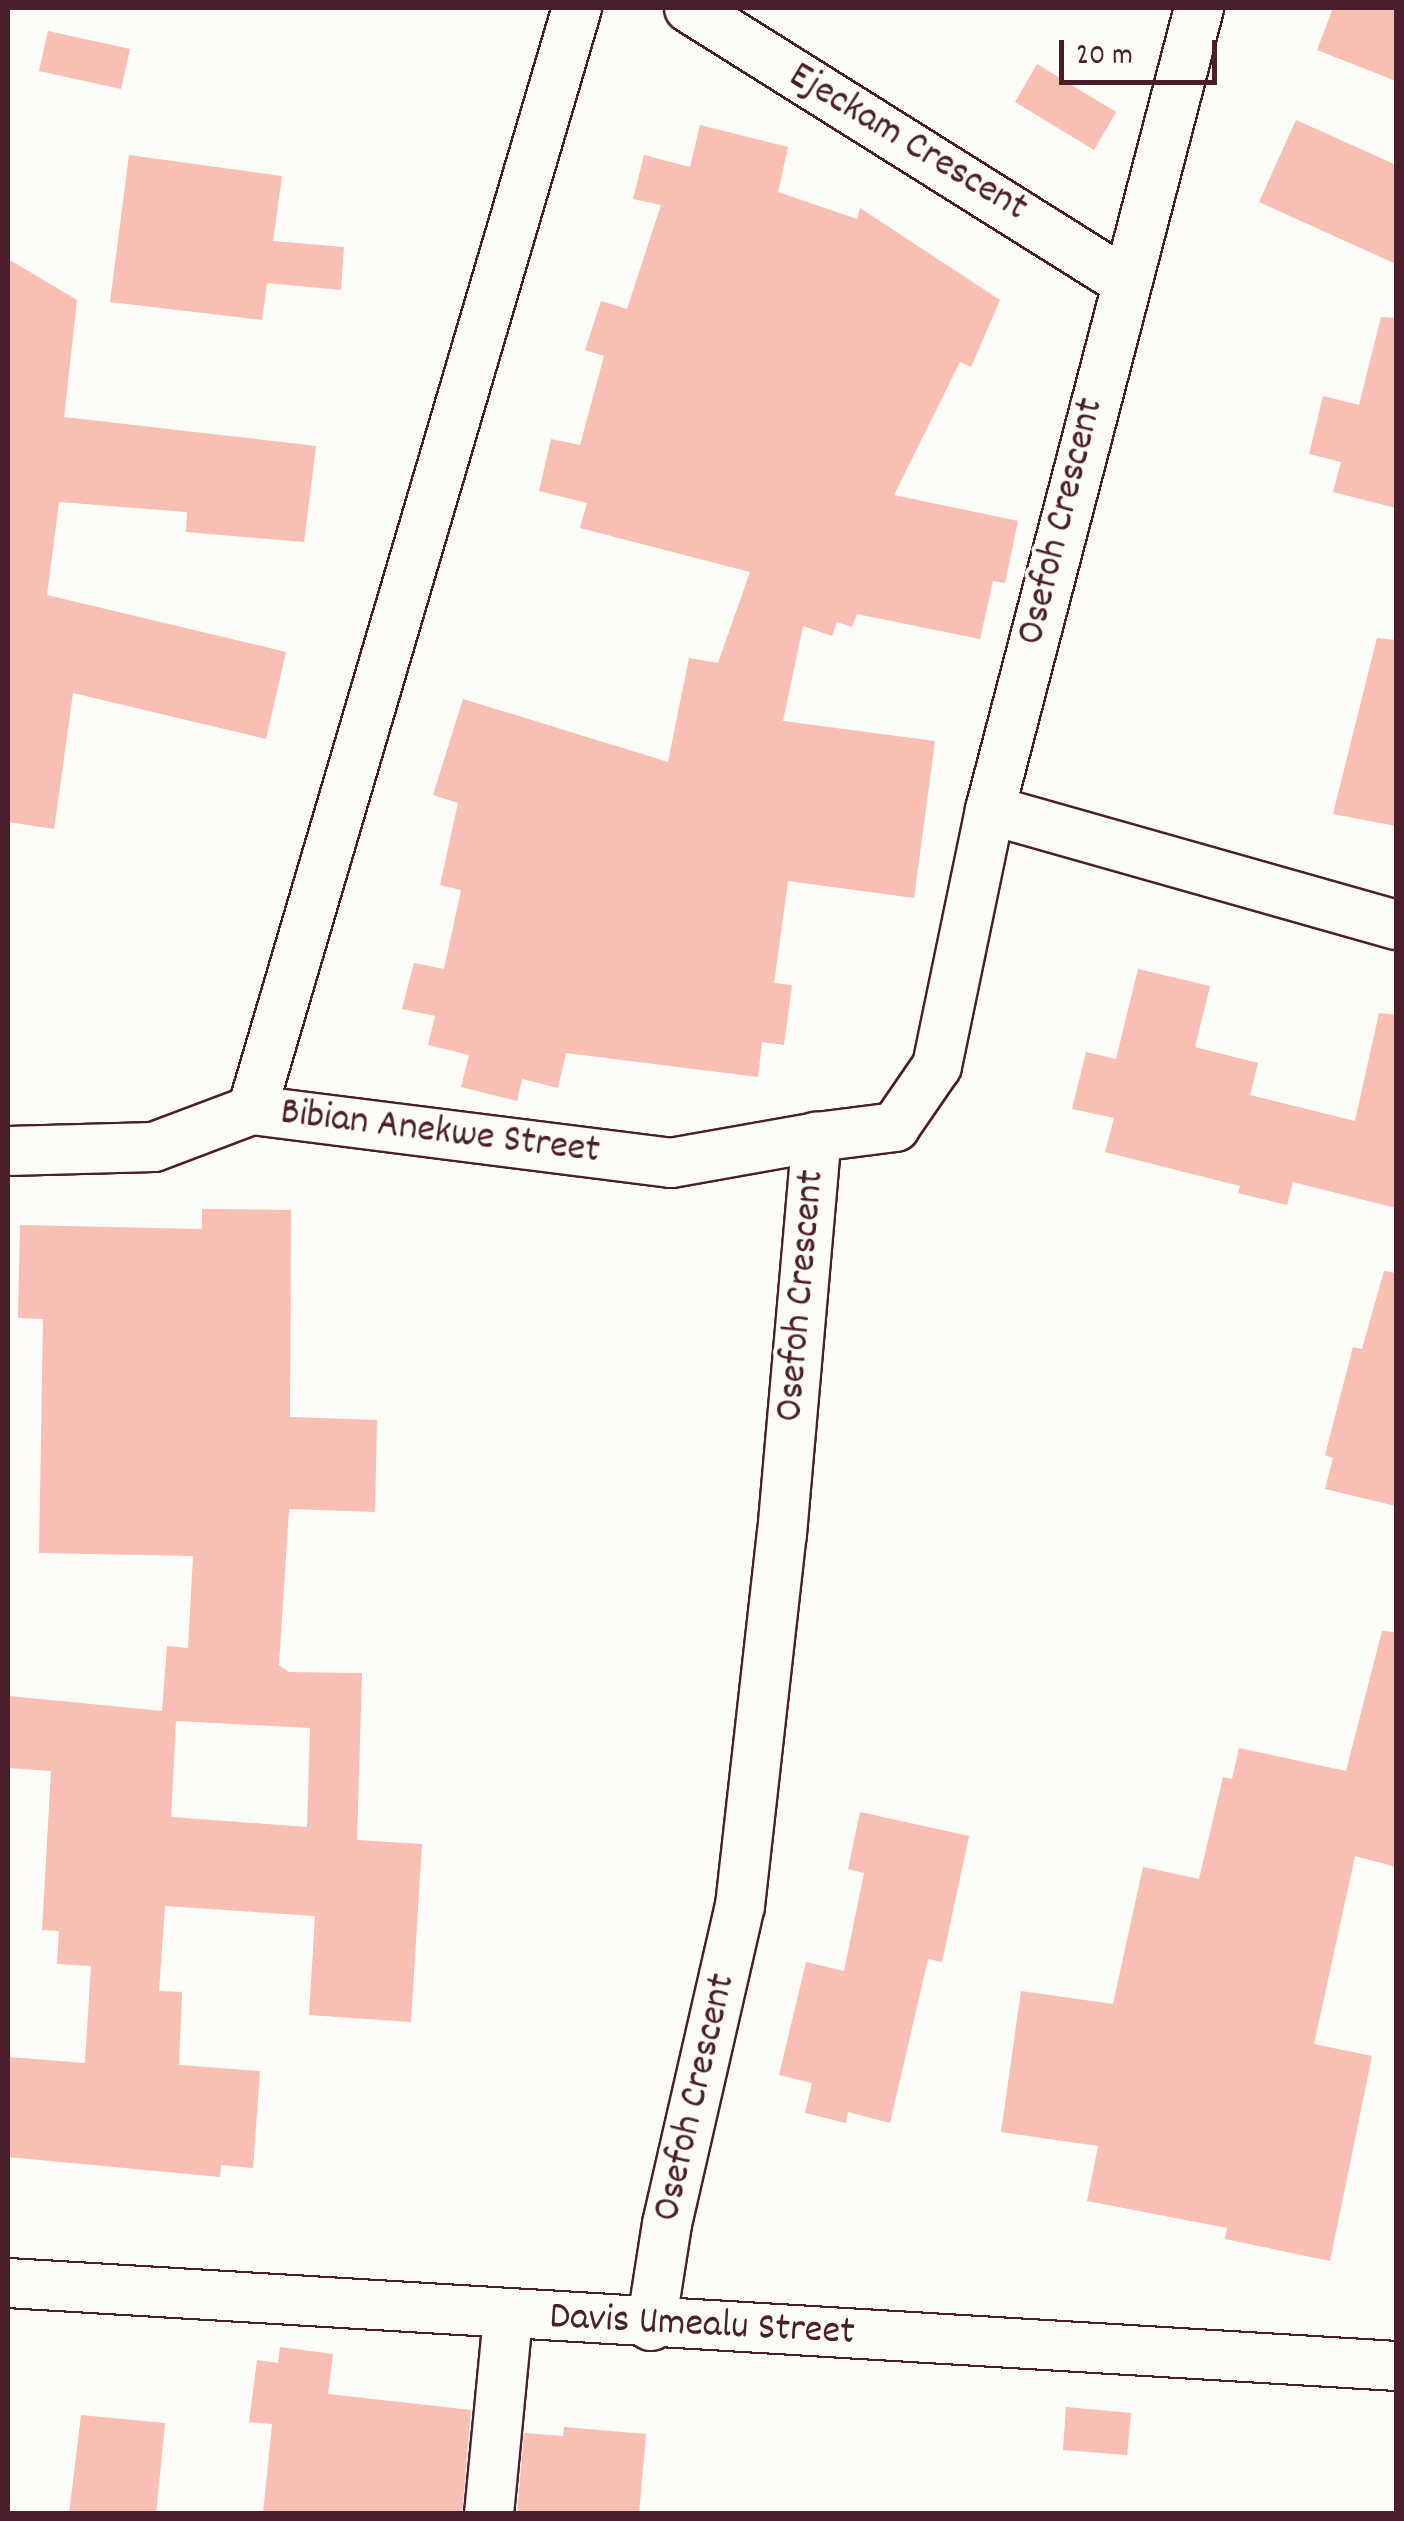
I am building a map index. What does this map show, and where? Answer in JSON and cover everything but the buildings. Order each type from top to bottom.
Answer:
[{"type":"street","points":[[252,1110],[577,8]]},
{"type":"street","name":"Ejeckam Crescent","points":[[690,8],[1124,281]]},
{"type":"street","name":"Osefoh Crescent","points":[[651,2326],[667,2224],[740,1906],[782,1534],[817,1137],[895,1127],[936,1066],[990,810],[1124,281],[1199,8]]},
{"type":"street","points":[[990,810],[1396,925]]},
{"type":"street","name":"Bibian Anekwe Street","points":[[8,1151],[154,1147],[252,1110],[671,1163],[817,1137]]},
{"type":"street","name":"Davis Umealu Street","points":[[8,2283],[508,2318],[1396,2366]]},
{"type":"street","points":[[488,2514],[508,2318]]}]
